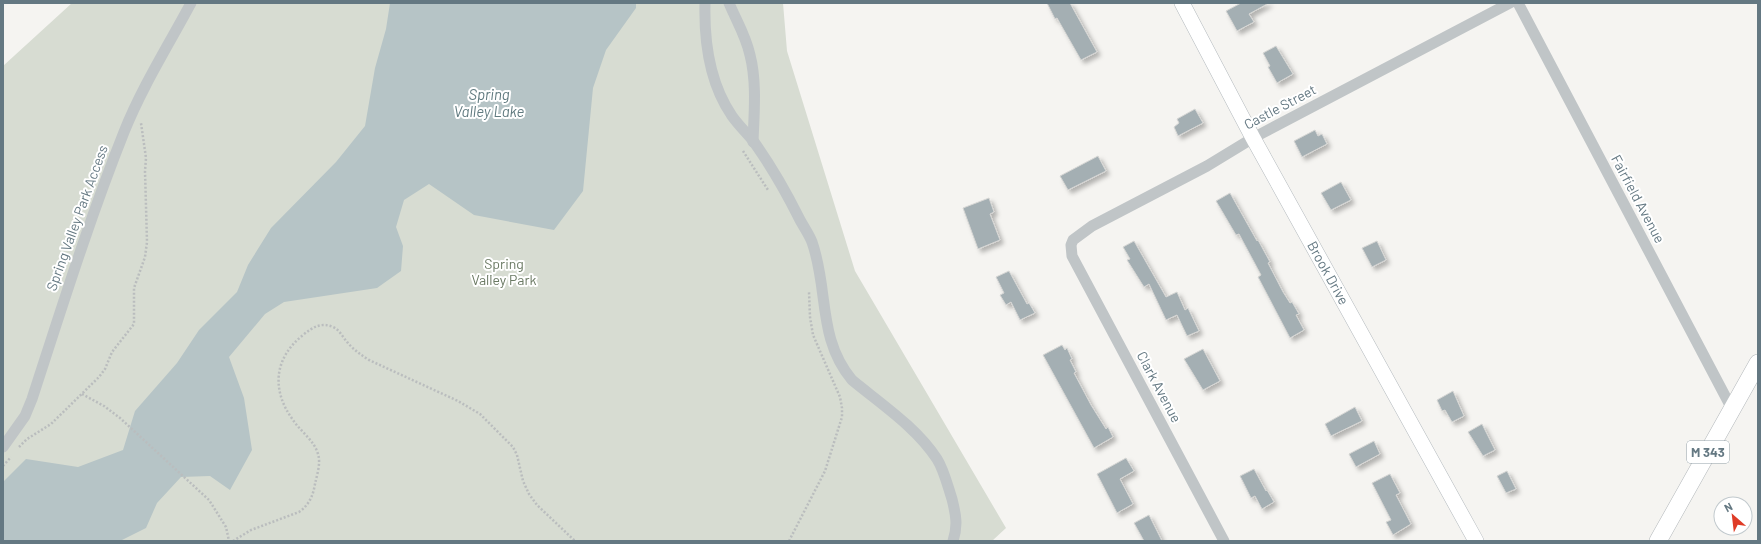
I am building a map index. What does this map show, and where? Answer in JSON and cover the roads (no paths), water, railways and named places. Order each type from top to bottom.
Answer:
[{"type":"main road","name":"M 343","points":[[1658,541],[1758,363]]},
{"type":"street","name":"Spring Valley Park Access","points":[[3,447],[25,416],[32,399],[86,233],[133,113],[142,92],[191,3]]},
{"type":"street","points":[[705,3],[704,28],[709,58],[718,88],[732,116],[754,142],[782,186],[811,242],[817,263],[829,338],[836,355],[844,370],[852,380],[914,432],[938,461],[957,517],[956,532],[953,541]]},
{"type":"street","points":[[729,3],[751,56],[754,142]]},
{"type":"street","name":"Brook Drive","points":[[1182,3],[1253,138],[1476,541]]},
{"type":"street","name":"Castle Street","points":[[1070,246],[1073,240],[1092,226],[1207,166],[1253,138],[1510,3]]},
{"type":"street","name":"Fairfield Avenue","points":[[1518,3],[1732,409]]},
{"type":"street","name":"Clark Avenue","points":[[1070,246],[1072,256],[1224,541]]},
{"type":"water","name":"Spring Valley Lake","points":[[390,3],[636,3],[636,8],[606,50],[593,88],[583,191],[554,230],[474,215],[429,184],[404,200],[396,227],[403,246],[401,271],[377,288],[284,302],[265,314],[229,357],[244,398],[252,450],[230,490],[210,476],[181,477],[157,503],[146,528],[120,541],[3,541],[3,482],[26,459],[78,467],[123,450],[135,411],[177,363],[199,330],[237,292],[248,265],[271,228],[336,162],[365,126],[375,68],[386,29]]},
{"type":"park label","name":"Spring Valley Park","points":[[504,272]]}]
